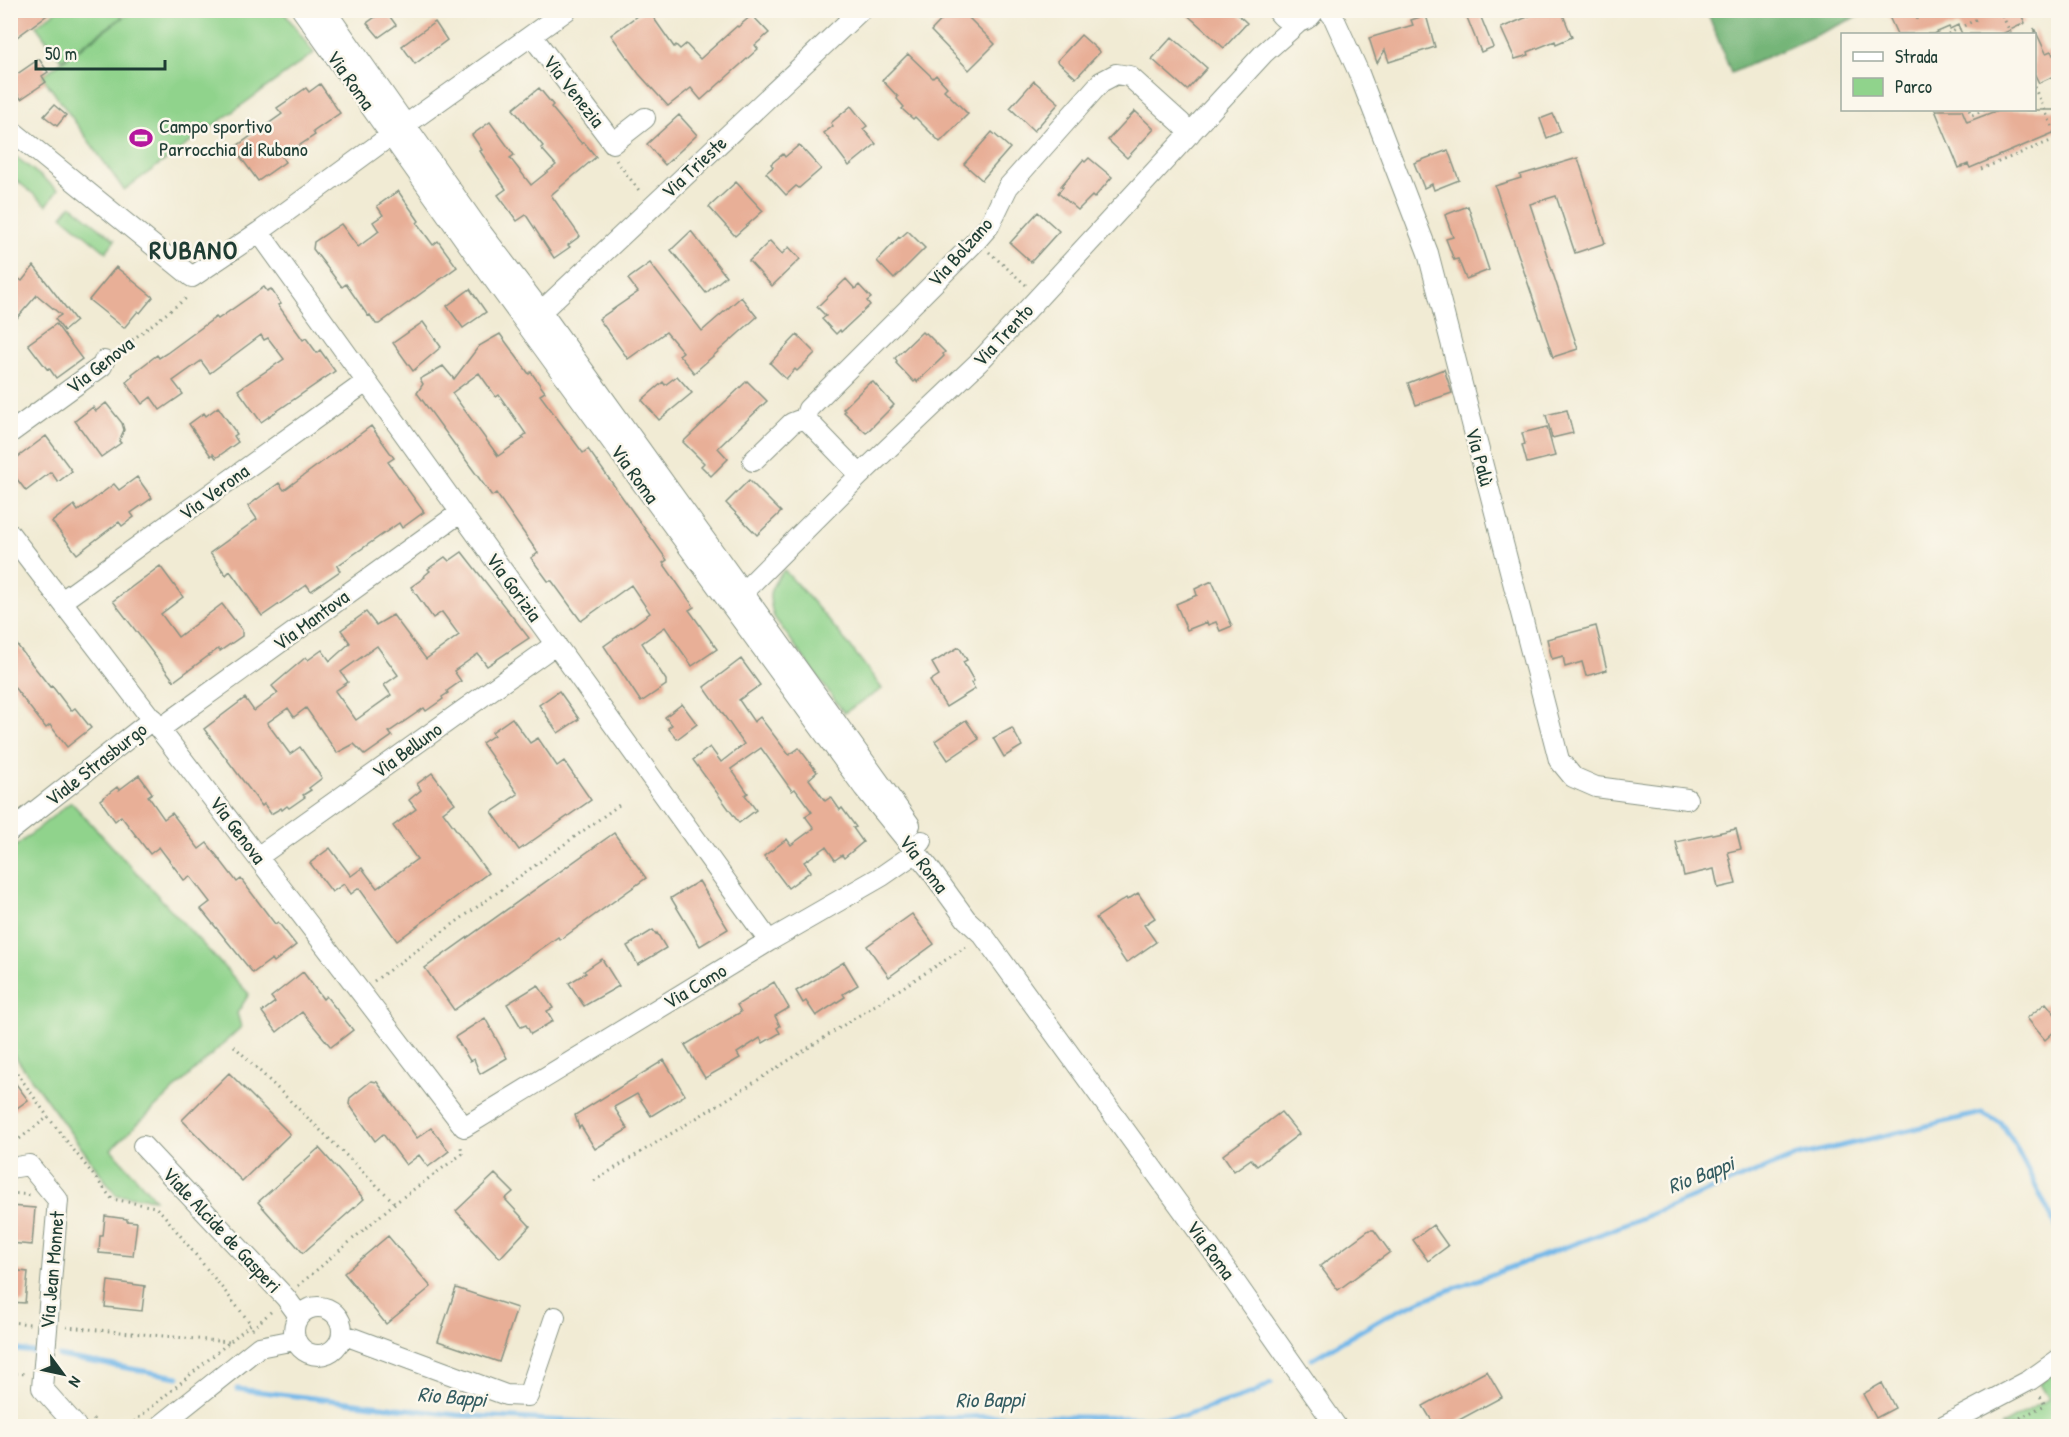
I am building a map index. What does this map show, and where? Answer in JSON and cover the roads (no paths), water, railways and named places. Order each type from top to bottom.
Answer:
[{"type":"street","name":"Via Roma","points":[[302,10],[398,130],[918,846],[966,919],[981,932],[1230,1275],[1336,1426]]},
{"type":"street","name":"Via Roma","points":[[325,10],[398,130]]},
{"type":"street","name":"Via Venezia","points":[[10,129],[192,277],[259,232],[567,10]]},
{"type":"street","name":"Via Trieste","points":[[533,317],[861,10]]},
{"type":"street","name":"Via Palù","points":[[1278,12],[1287,21],[1313,15],[1339,30],[1358,71],[1428,254],[1559,760],[1573,777],[1596,787],[1687,799]]},
{"type":"street","name":"Via Trento","points":[[1264,53],[1278,12]]},
{"type":"street","name":"Via Trento","points":[[736,597],[980,361],[1264,53],[1313,15]]},
{"type":"street","name":"Via Venezia","points":[[532,36],[614,143],[645,118]]},
{"type":"street","name":"Via Bolzano","points":[[753,461],[792,423],[806,418],[808,409],[976,241],[989,226],[1008,187],[1101,82],[1116,74],[1129,76],[1190,134]]},
{"type":"street","name":"Via Gorizia","points":[[259,232],[769,941]]},
{"type":"street","name":"Via Genova","points":[[10,433],[102,366],[104,361]]},
{"type":"street","name":"Via Verona","points":[[62,601],[366,382]]},
{"type":"street","points":[[806,418],[860,475]]},
{"type":"street","name":"Via Mantova","points":[[157,724],[461,512]]},
{"type":"street","name":"Via Genova","points":[[10,534],[464,1127]]},
{"type":"street","name":"Via Belluno","points":[[258,856],[556,644]]},
{"type":"street","name":"Viale Strasburgo","points":[[10,831],[157,724]]},
{"type":"street","name":"Via Como","points":[[464,1127],[769,941],[882,876],[918,846]]},
{"type":"street","name":"Viale Alcide de Gasperi","points":[[143,1146],[286,1298],[299,1316]]},
{"type":"street","name":"Via Jean Monnet","points":[[10,1168],[29,1165],[58,1200],[41,1325],[38,1376],[42,1388],[76,1426]]},
{"type":"street","points":[[321,1306],[333,1312],[340,1322],[342,1334],[337,1346],[327,1353],[314,1355],[303,1350],[295,1340],[294,1327],[299,1316],[309,1308],[321,1306]]},
{"type":"street","points":[[342,1334],[506,1395],[528,1396],[555,1317]]},
{"type":"street","points":[[160,1426],[259,1347],[295,1340]]},
{"type":"street","points":[[1943,1426],[2030,1380],[2058,1360]]},
{"type":"waterway","name":"Rio Bappi","points":[[1312,1359],[1386,1316],[1420,1301],[1601,1234],[1794,1157],[1982,1113],[2000,1122],[2011,1137],[2058,1230]]},
{"type":"waterway","name":"Rio Bappi","points":[[10,1349],[33,1352]]},
{"type":"waterway","points":[[59,1356],[178,1377]]},
{"type":"waterway","name":"Rio Bappi","points":[[237,1389],[457,1415],[642,1425],[767,1424],[993,1416],[1154,1418],[1183,1416],[1253,1393],[1271,1383]]},
{"type":"place","name":"Campo sportivo Parrocchia di Rubano","points":[[141,138]]},
{"type":"district","name":"RUBANO","points":[[194,250]]}]
